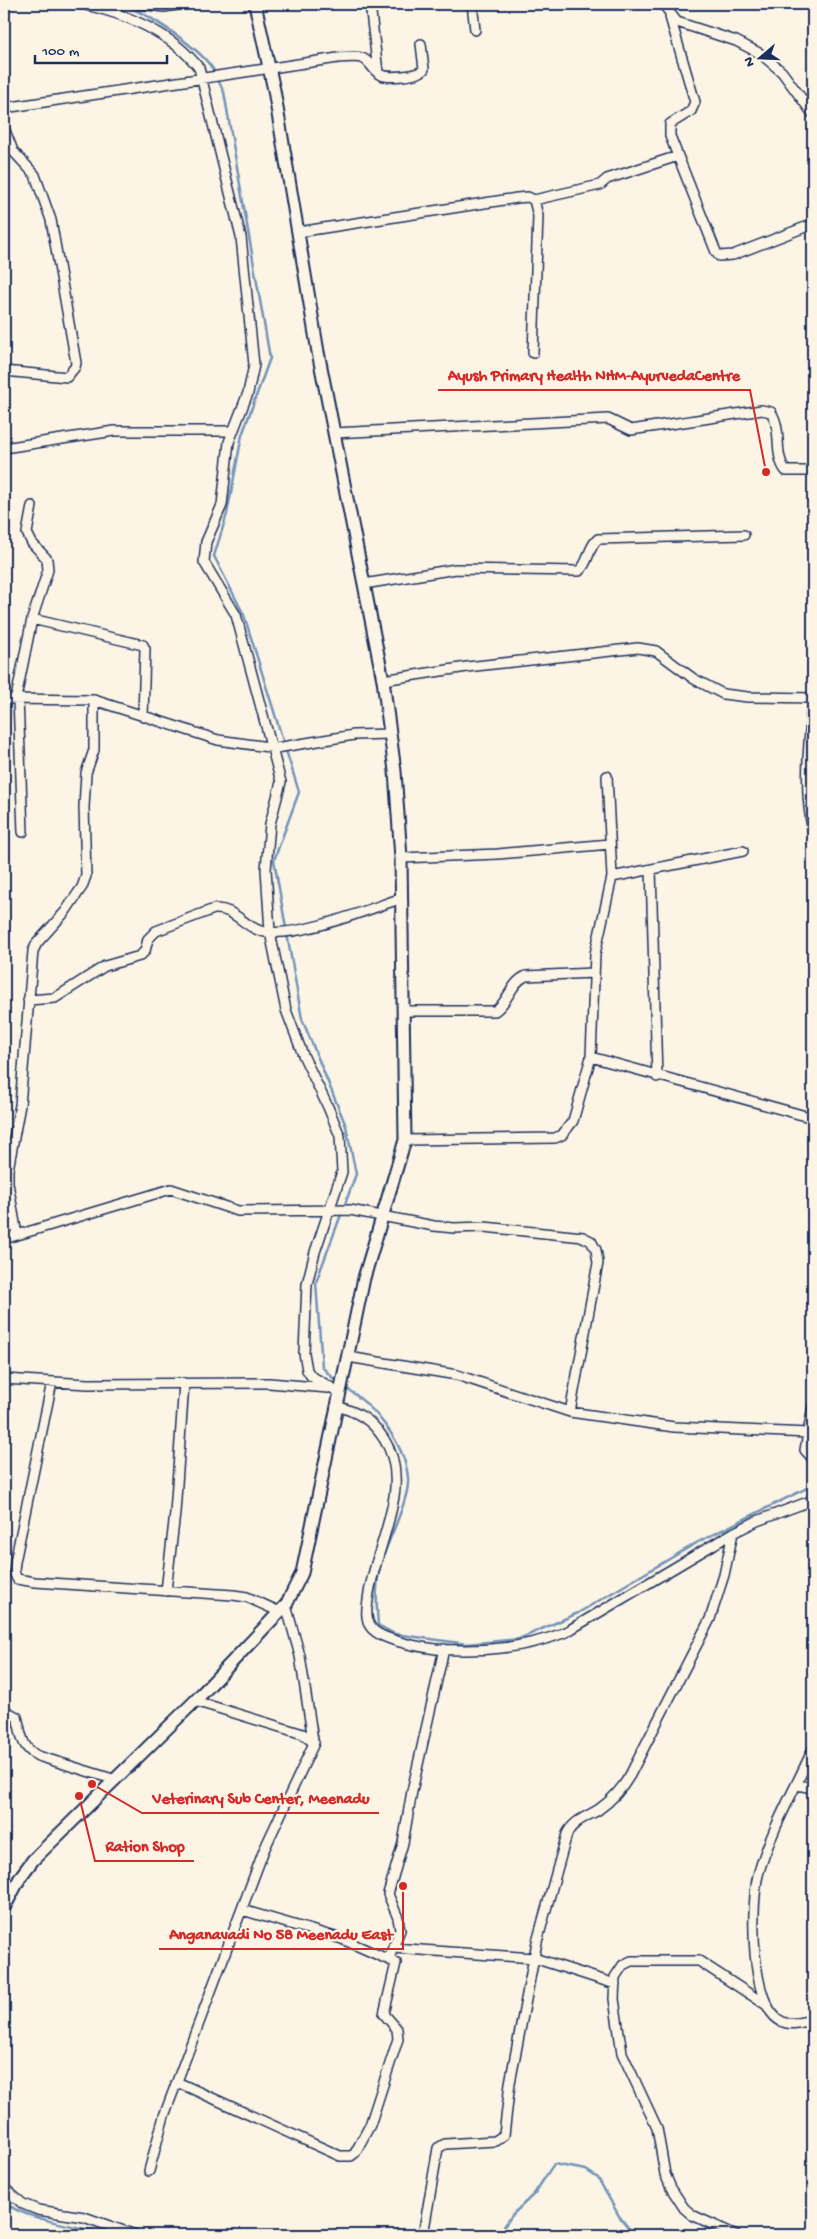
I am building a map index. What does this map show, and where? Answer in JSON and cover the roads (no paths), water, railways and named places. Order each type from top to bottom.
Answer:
[{"type":"street","points":[[81,4],[133,20],[152,30],[193,60],[205,76],[241,237],[254,365],[252,380],[229,442],[222,505],[206,542],[204,562],[236,615],[273,748],[281,782],[270,824],[266,869],[272,932],[286,1010],[303,1055],[340,1136],[342,1172],[332,1210],[315,1252],[307,1284],[304,1353],[307,1370],[311,1376],[338,1387]]},
{"type":"street","points":[[140,4],[164,7],[184,4]]},
{"type":"street","points":[[4,1908],[21,1876],[33,1860],[195,1701],[283,1608],[302,1573],[336,1406],[338,1387],[348,1356],[364,1278],[404,1140],[402,898],[395,771],[383,680],[334,433],[255,4]]},
{"type":"street","points":[[370,4],[378,72]]},
{"type":"street","points":[[472,4],[475,30]]},
{"type":"street","points":[[663,4],[670,17],[695,102],[691,111],[673,120],[670,124],[670,136],[716,252],[719,256],[733,255],[813,224]]},
{"type":"street","points":[[670,17],[677,22],[736,40],[762,54],[782,72],[813,114]]},
{"type":"street","points":[[4,108],[205,76],[228,75],[268,68],[360,57],[368,60],[378,72],[387,76],[422,72],[424,64],[421,44]]},
{"type":"street","points":[[4,128],[13,151],[35,175],[51,220],[76,363],[75,368],[67,377],[4,371]]},
{"type":"street","points":[[298,232],[517,198],[528,197],[534,200],[600,185],[607,179],[678,156]]},
{"type":"street","points":[[533,353],[538,216],[534,200]]},
{"type":"street","points":[[334,433],[608,419],[631,430],[762,410],[771,412],[776,419],[780,460],[786,471],[813,471]]},
{"type":"street","points":[[4,448],[114,431],[233,431]]},
{"type":"street","points":[[23,832],[17,698],[32,620],[48,564],[44,554],[26,533],[32,506]]},
{"type":"street","points":[[364,584],[456,569],[579,571],[584,567],[591,544],[598,539],[744,535]]},
{"type":"street","points":[[32,620],[143,645],[145,649],[144,717]]},
{"type":"street","points":[[383,680],[477,666],[638,648],[656,651],[694,679],[723,694],[748,697],[813,698],[808,762],[813,831]]},
{"type":"street","points":[[4,699],[94,700],[218,740],[273,748],[354,735],[390,734]]},
{"type":"street","points":[[16,1234],[8,1183],[8,1170],[20,1105],[33,951],[37,943],[65,912],[82,887],[86,876],[86,773],[94,750],[94,700]]},
{"type":"street","points":[[404,1140],[555,1138],[562,1135],[573,1121],[591,1057],[594,973],[600,928],[606,911],[612,878],[607,776]]},
{"type":"street","points":[[401,858],[514,852],[610,844]]},
{"type":"street","points":[[612,878],[742,851]]},
{"type":"street","points":[[651,870],[657,1077]]},
{"type":"street","points":[[28,1000],[55,998],[104,966],[140,956],[145,951],[148,940],[156,931],[214,909],[221,908],[231,912],[255,928],[272,932],[292,930],[347,916],[402,898]]},
{"type":"street","points":[[403,1011],[495,1011],[504,1003],[518,980],[526,976],[594,973]]},
{"type":"street","points":[[591,1057],[657,1077],[813,1118]]},
{"type":"street","points":[[4,1239],[168,1189],[238,1211],[350,1210],[434,1226],[514,1229],[583,1237],[591,1241],[596,1250],[598,1263],[570,1412]]},
{"type":"street","points":[[348,1356],[458,1375],[570,1412],[674,1427],[809,1433]]},
{"type":"street","points":[[4,1379],[52,1382],[184,1384],[269,1383],[338,1387]]},
{"type":"street","points":[[52,1382],[15,1562],[15,1576],[21,1580],[35,1582],[240,1596],[283,1608]]},
{"type":"street","points":[[166,1591],[175,1513],[184,1384]]},
{"type":"street","points":[[336,1406],[360,1413],[380,1432],[389,1447],[395,1471],[392,1503],[369,1585],[367,1614],[370,1626],[378,1634],[419,1647],[505,1649],[566,1632],[733,1533],[757,1521],[813,1500]]},
{"type":"street","points":[[813,1406],[806,1451],[813,1459]]},
{"type":"street","points":[[423,2235],[438,2148],[445,2144],[495,2141],[504,2135],[510,2083],[534,1958],[569,1830],[573,1825],[599,1809],[618,1793],[630,1776],[710,1619],[724,1574],[733,1533]]},
{"type":"street","points":[[149,2171],[164,2116],[264,1850],[313,1747],[300,1656],[283,1608]]},
{"type":"street","points":[[389,1958],[400,1924],[388,1894],[404,1843],[412,1791],[444,1649]]},
{"type":"street","points":[[195,1701],[303,1734],[313,1740]]},
{"type":"street","points":[[4,1710],[17,1717],[22,1742],[28,1751],[38,1756],[116,1780]]},
{"type":"street","points":[[813,1749],[765,1854],[753,1905],[760,1986],[768,2006],[776,2018],[784,2023],[813,2020]]},
{"type":"street","points":[[797,1785],[813,1788]]},
{"type":"street","points":[[177,2082],[340,2156],[351,2156],[370,2125],[398,2039],[397,2029],[384,2014],[396,1965],[389,1958],[342,1940],[242,1910]]},
{"type":"street","points":[[393,1948],[534,1958],[615,1984]]},
{"type":"street","points":[[736,2235],[692,2214],[678,2201],[671,2188],[665,2174],[657,2128],[622,2053],[614,1998],[615,1984],[618,1971],[631,1961],[698,1961],[768,2006]]},
{"type":"street","points":[[4,2188],[23,2204],[38,2210],[84,2217],[135,2235]]},
{"type":"waterway","points":[[119,4],[130,7],[172,32],[199,54],[215,73]]},
{"type":"waterway","points":[[217,78],[224,92],[270,358],[242,435],[227,514],[214,556],[244,615],[299,792],[274,860],[302,1019],[346,1126],[356,1174],[344,1207]]},
{"type":"waterway","points":[[338,1383],[322,1367],[316,1282],[342,1212]]},
{"type":"waterway","points":[[344,1387],[366,1403],[386,1426],[401,1451],[406,1465],[408,1478],[406,1495],[381,1563],[377,1589],[378,1625],[395,1634],[467,1644],[519,1639],[578,1613],[698,1542],[813,1485]]},
{"type":"waterway","points":[[498,2235],[513,2214],[534,2194],[554,2164],[586,2170],[598,2178],[619,2216],[634,2235]]},
{"type":"waterway","points":[[4,2202],[25,2214],[112,2235]]},
{"type":"place","name":"Ayush Primary Health NHM-AyurvedaCentre","points":[[766,472]]},
{"type":"place","name":"Veterinary Sub Center, Meenadu","points":[[92,1784]]},
{"type":"place","name":"Ration Shop","points":[[79,1796]]},
{"type":"place","name":"Anganavadi No 58 Meenadu East","points":[[403,1886]]}]
